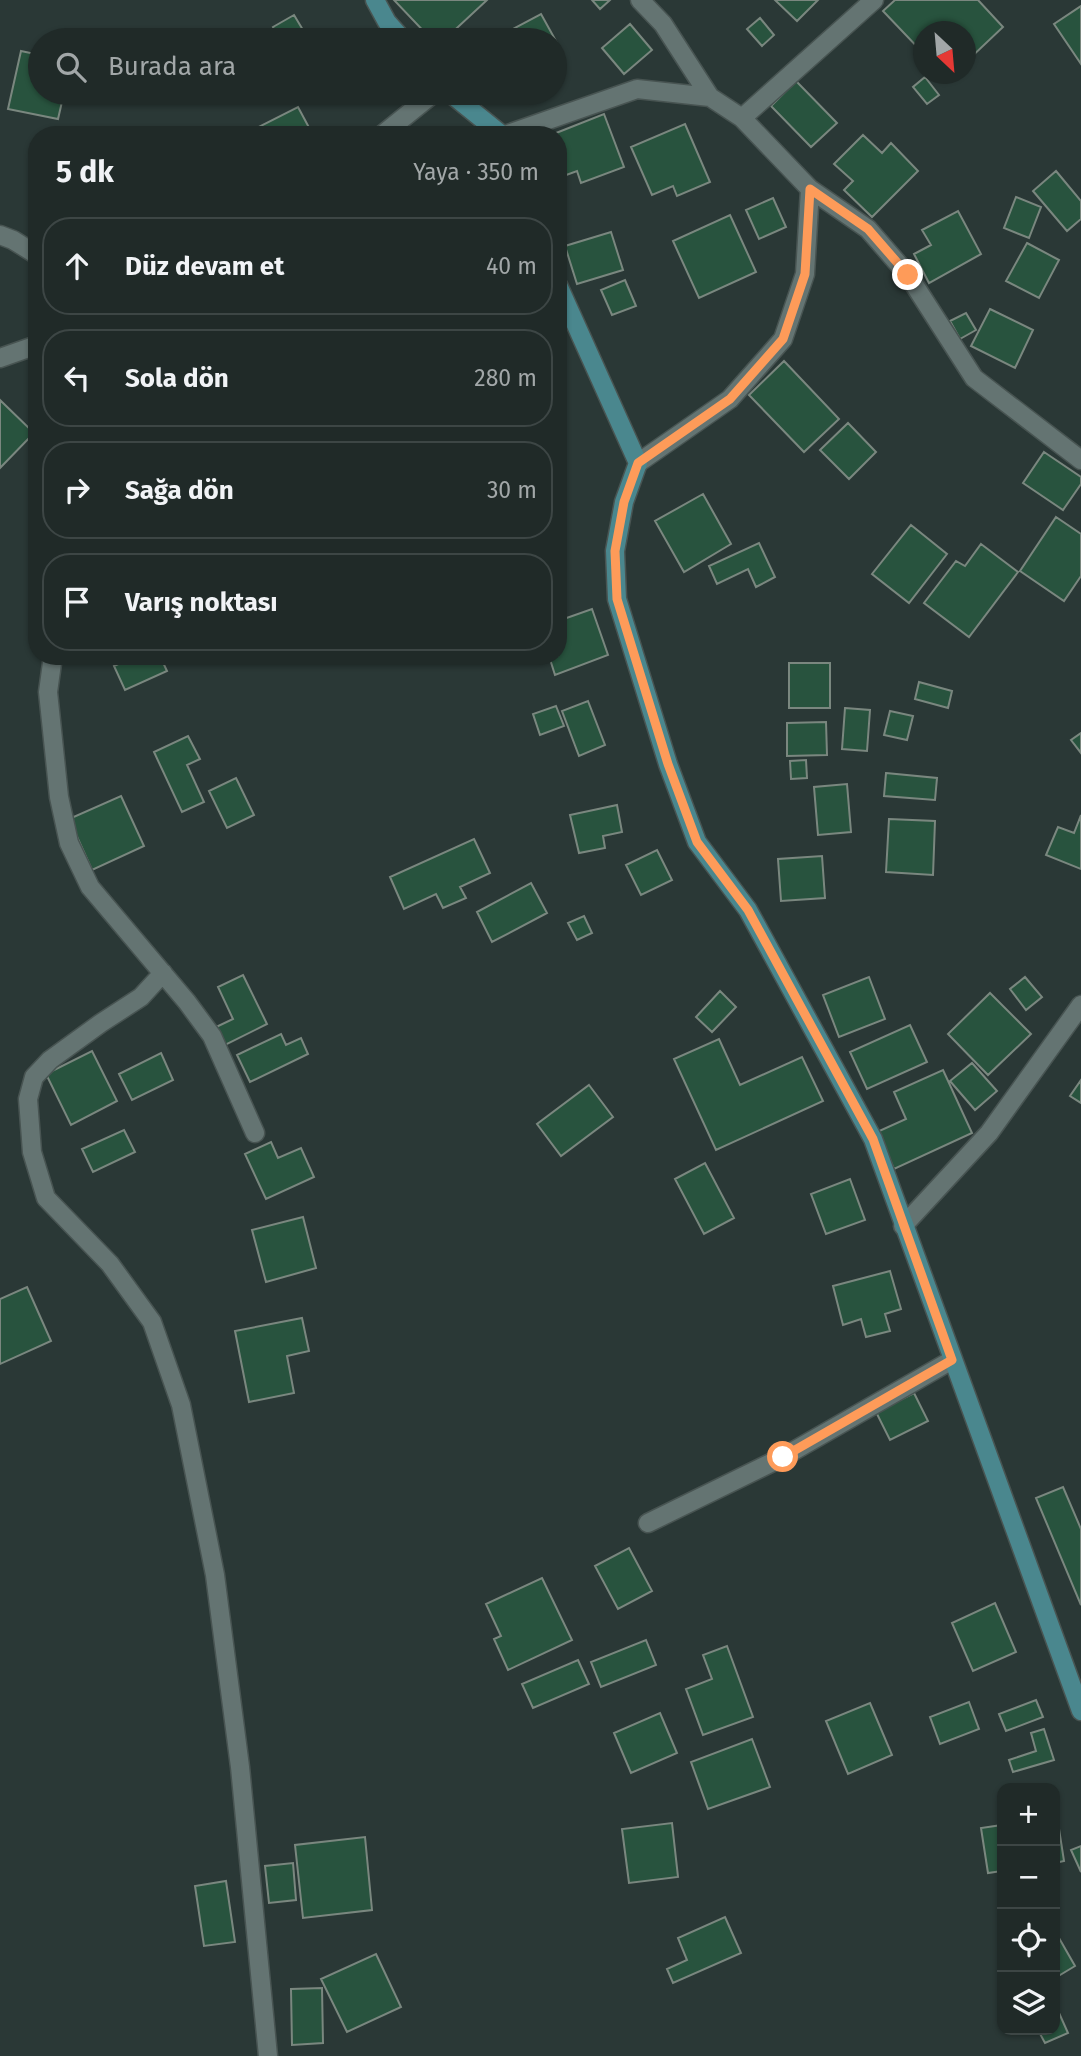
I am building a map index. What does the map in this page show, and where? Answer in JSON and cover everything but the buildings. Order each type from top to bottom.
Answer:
[{"type":"street","points":[[375,0],[392,28]]},
{"type":"street","points":[[640,0],[663,24],[710,97],[742,118],[810,189],[868,229],[908,275],[974,378],[1081,460]]},
{"type":"street","points":[[742,118],[874,0]]},
{"type":"street","points":[[530,126],[637,89],[710,97]]},
{"type":"street","points":[[393,126],[420,105]]},
{"type":"street","points":[[465,105],[492,126]]},
{"type":"street","points":[[810,189],[805,274],[783,339],[730,399],[638,463],[624,502],[615,551],[617,599],[668,764],[697,842],[748,910],[873,1139],[1081,1711]]},
{"type":"street","points":[[0,235],[28,249]]},
{"type":"street","points":[[567,305],[638,463]]},
{"type":"street","points":[[0,358],[28,348]]},
{"type":"street","points":[[52,665],[48,692],[60,797],[69,843],[90,887],[212,1036],[255,1133]]},
{"type":"street","points":[[163,973],[141,997],[50,1060],[34,1077],[28,1099],[32,1152],[46,1198],[110,1264],[152,1322],[181,1405],[215,1575],[239,1754],[268,2056]]},
{"type":"street","points":[[903,1226],[989,1133],[1081,1005]]},
{"type":"street","points":[[648,1523],[783,1457],[952,1360]]},
{"type":"route","points":[[783,1457],[952,1360],[873,1139],[748,910],[697,842],[668,764],[617,599],[615,551],[624,502],[638,463],[730,399],[783,339],[805,274],[810,189],[868,229],[908,275]]}]
